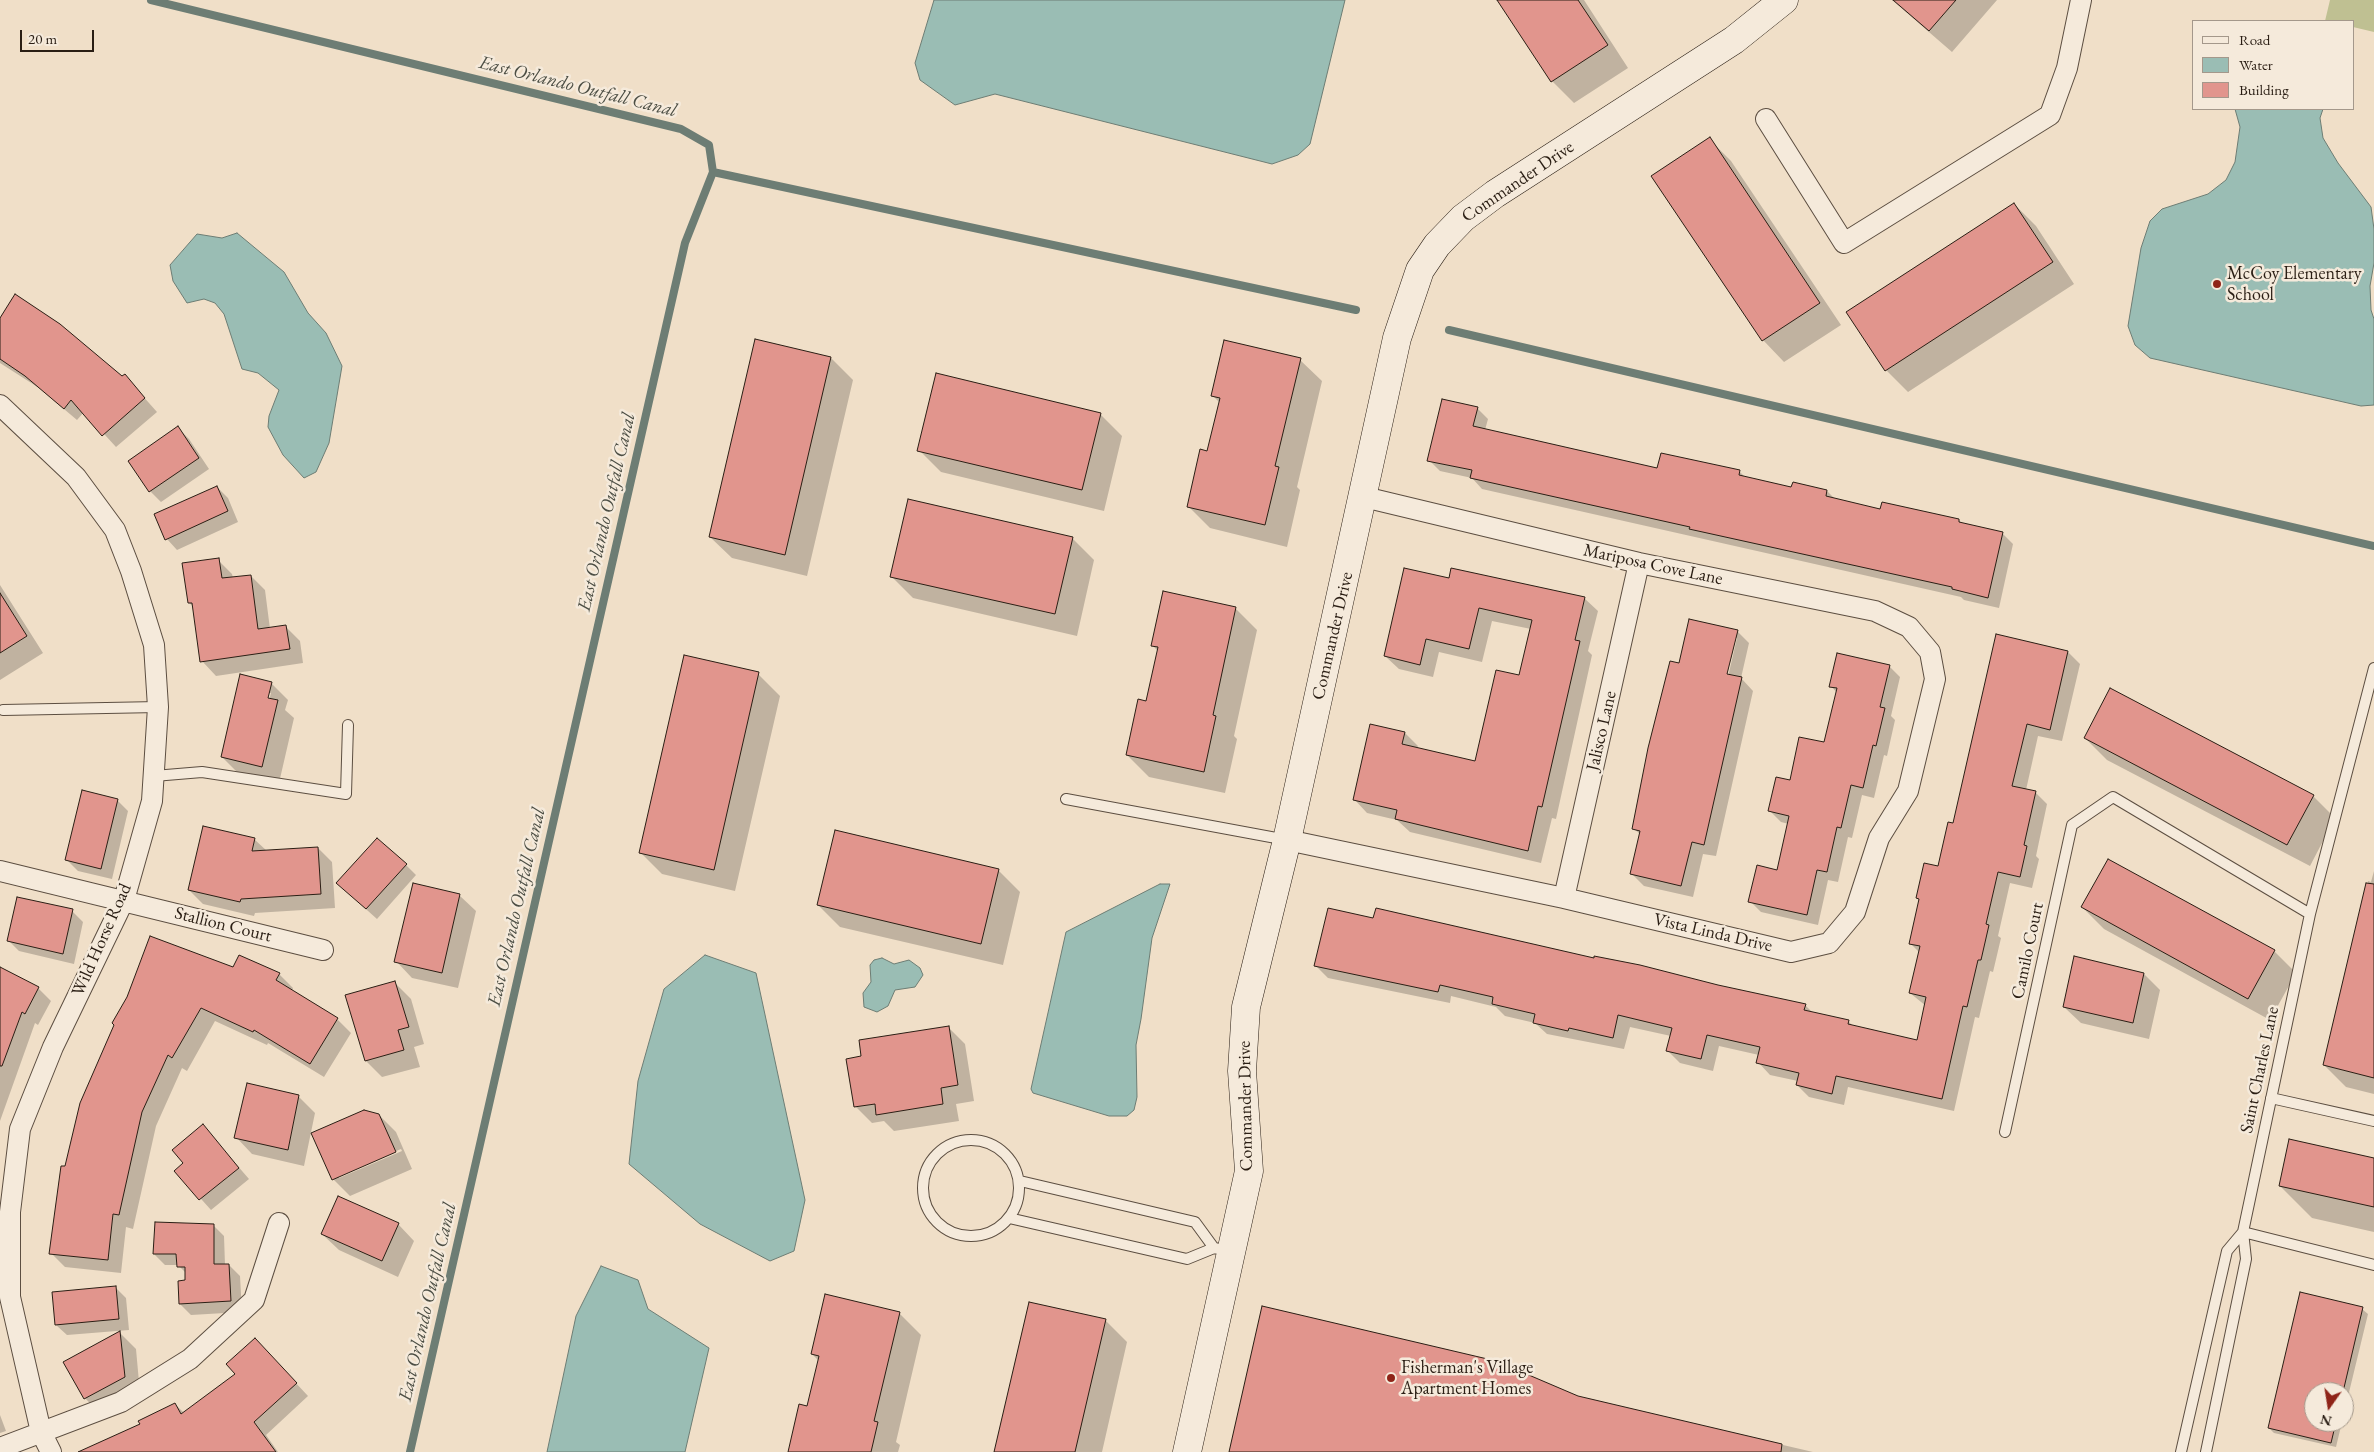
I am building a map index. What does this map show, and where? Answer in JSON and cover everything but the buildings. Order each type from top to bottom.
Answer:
[{"type":"street","name":"Commander Drive","points":[[1187,1452],[1223,1250],[1249,1171],[1242,1071],[1246,1007],[1287,840],[1364,497],[1397,338],[1420,270],[1437,244],[1463,218],[1495,194],[1734,40],[1784,0]]},
{"type":"street","points":[[1766,120],[1844,243],[2050,115],[2067,68],[2081,0]]},
{"type":"street","name":"Wild Horse Road","points":[[0,405],[76,477],[115,530],[131,571],[154,644],[158,707],[152,801],[124,900],[53,1047],[20,1129],[10,1212],[10,1297],[41,1432],[51,1452]]},
{"type":"street","name":"Mariposa Cove Lane","points":[[1364,497],[1639,563],[1875,611],[1909,627],[1930,652]]},
{"type":"street","name":"Jalisco Lane","points":[[1564,898],[1639,563]]},
{"type":"street","name":"Vista Linda Drive","points":[[1287,840],[1564,898],[1791,952],[1829,943],[1855,912],[1879,838],[1908,791],[1935,679],[1930,652]]},
{"type":"street","name":"Stallion Court","points":[[0,871],[323,950]]},
{"type":"street","points":[[0,1448],[121,1402],[190,1359],[254,1300],[279,1223]]},
{"type":"lane","name":"Saint Charles Lane","points":[[2206,1452],[2246,1260],[2243,1232],[2310,914],[2374,668]]},
{"type":"lane","points":[[3,710],[158,707]]},
{"type":"lane","points":[[154,776],[202,772],[346,794],[348,725]]},
{"type":"lane","name":"Camilo Court","points":[[2005,1132],[2072,825],[2113,797],[2310,914]]},
{"type":"lane","points":[[1066,799],[1287,840]]},
{"type":"lane","points":[[2271,1098],[2374,1121]]},
{"type":"lane","points":[[967,1139],[988,1142],[999,1147],[1015,1166],[1020,1181],[1014,1212],[1004,1225],[990,1233],[974,1236],[958,1235],[944,1228],[932,1216],[924,1202],[922,1186],[926,1170],[934,1156],[946,1146],[967,1139]]},
{"type":"lane","points":[[1020,1181],[1195,1222],[1223,1250]]},
{"type":"lane","points":[[1009,1218],[1186,1259],[1223,1250]]},
{"type":"lane","points":[[2243,1232],[2374,1265]]},
{"type":"lane","name":"Saint Charles Lane","points":[[2181,1452],[2227,1250],[2243,1232]]},
{"type":"green space","points":[[2330,0],[2374,0],[2374,32],[2354,27],[2354,20],[2325,20]]},
{"type":"water","points":[[934,0],[1345,0],[1310,144],[1298,155],[1272,164],[995,94],[955,105],[920,80],[915,63]]},
{"type":"water","points":[[2235,110],[2323,110],[2320,118],[2323,138],[2338,163],[2371,207],[2374,229],[2374,263],[2370,286],[2371,310],[2374,319],[2374,405],[2361,406],[2150,358],[2135,345],[2128,326],[2141,248],[2150,221],[2162,209],[2208,194],[2226,180],[2235,162],[2240,127]]},
{"type":"water","points":[[237,233],[284,272],[308,313],[326,333],[342,366],[329,443],[316,472],[304,478],[283,455],[268,427],[269,416],[279,390],[258,373],[242,369],[224,314],[215,303],[204,299],[187,303],[173,281],[170,265],[197,234],[222,238]]},
{"type":"water","points":[[1160,884],[1170,884],[1152,938],[1136,1045],[1137,1097],[1134,1110],[1127,1116],[1109,1116],[1033,1093],[1031,1089],[1066,932]]},
{"type":"water","points":[[705,955],[756,973],[805,1200],[794,1251],[770,1261],[700,1224],[629,1164],[638,1081],[664,989]]},
{"type":"water","points":[[882,958],[894,964],[909,960],[920,968],[923,975],[915,987],[895,990],[888,1006],[877,1012],[864,1007],[863,993],[871,982],[870,965],[874,960]]},
{"type":"water","points":[[601,1266],[638,1280],[648,1309],[709,1348],[685,1452],[547,1452],[576,1316]]},
{"type":"waterway","name":"East Orlando Outfall Canal","points":[[151,0],[681,129],[709,145],[713,172],[685,243],[410,1452]]},
{"type":"waterway","points":[[713,172],[1356,310]]},
{"type":"waterway","points":[[1449,330],[2374,546]]},
{"type":"place","name":"McCoy Elementary School","points":[[2217,284]]},
{"type":"place","name":"Fisherman's Village Apartment Homes","points":[[1391,1378]]}]
